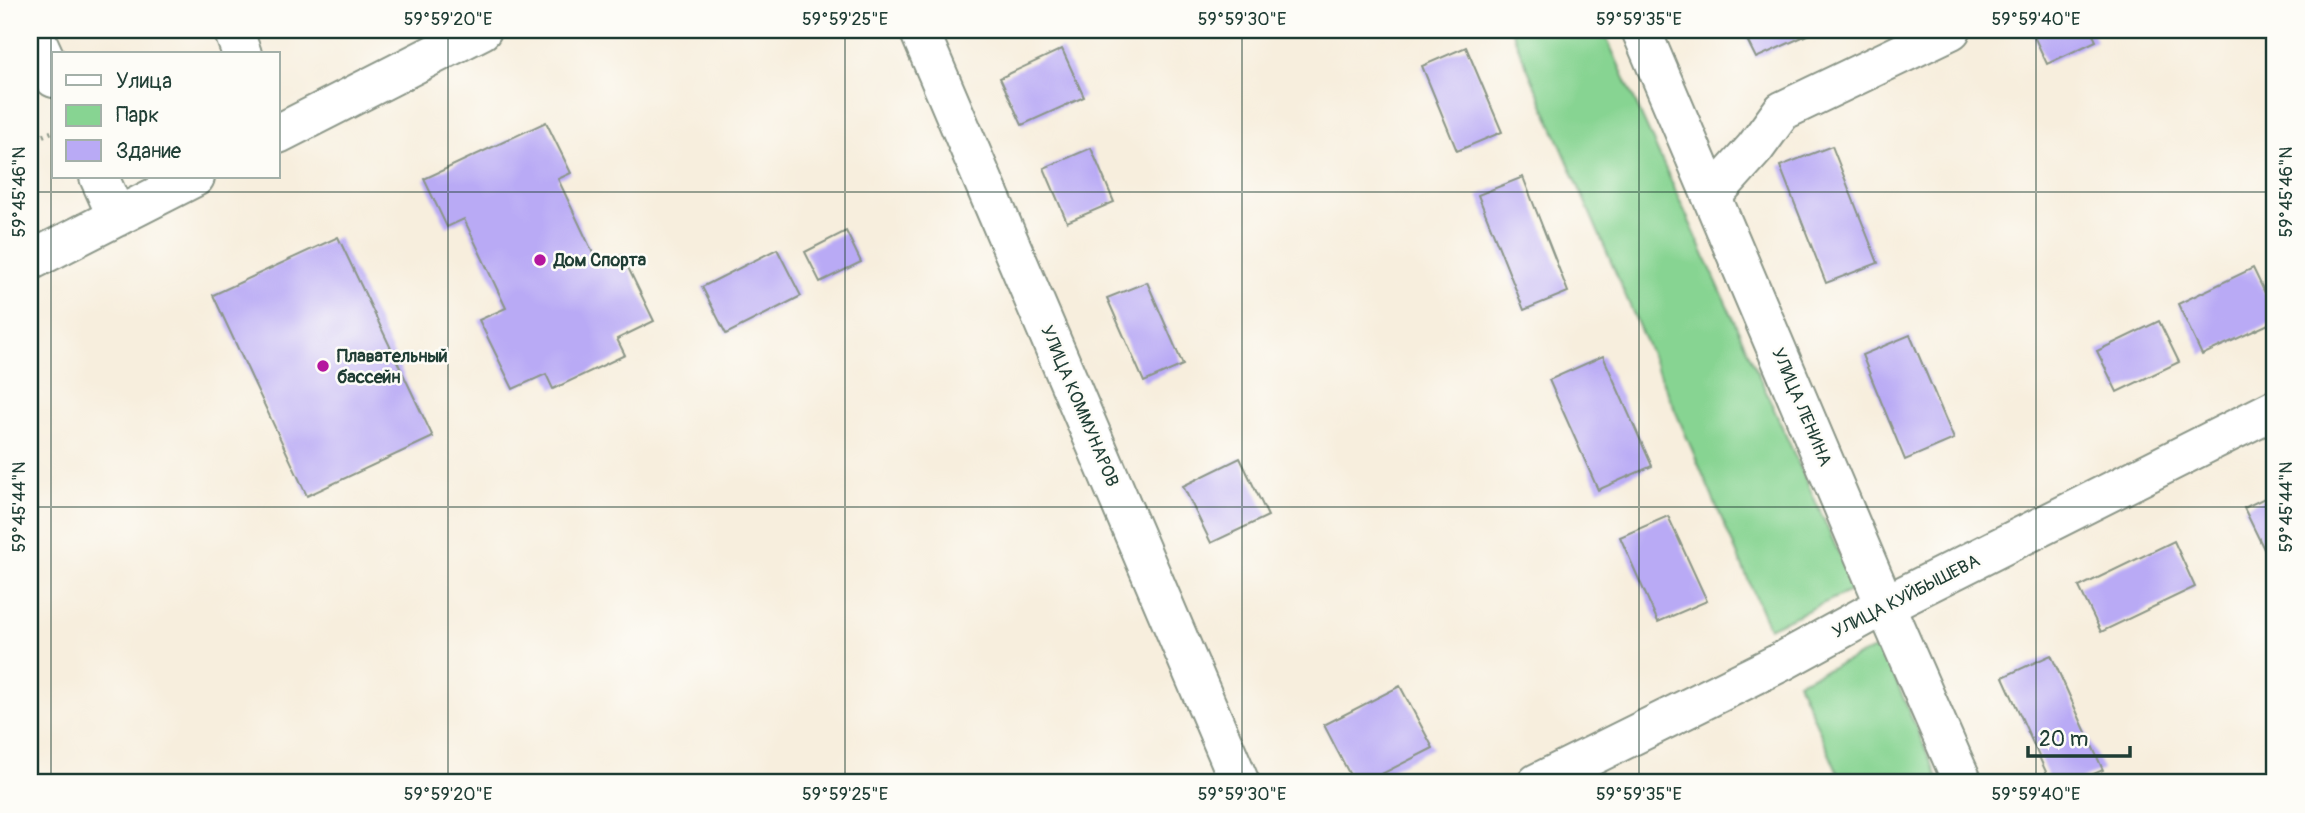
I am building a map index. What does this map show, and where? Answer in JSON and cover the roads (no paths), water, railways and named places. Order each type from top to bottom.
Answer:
[{"type":"street","points":[[32,30],[52,74]]},
{"type":"street","points":[[233,30],[241,52]]},
{"type":"street","points":[[280,132],[482,30]]},
{"type":"street","name":"УЛИЦА КОММУНАРОВ","points":[[919,30],[1240,783]]},
{"type":"street","name":"УЛИЦА ЛЕНИНА","points":[[1642,30],[1885,605],[1964,783]]},
{"type":"street","points":[[1712,195],[1755,148],[1782,111],[1951,30]]},
{"type":"street","points":[[99,178],[117,216]]},
{"type":"street","points":[[30,261],[193,178]]},
{"type":"street","name":"УЛИЦА КУЙБЫШЕВА","points":[[1537,783],[1781,662],[1885,605],[2275,409]]},
{"type":"place","name":"Дом Спорта","points":[[540,260]]},
{"type":"place","name":"Плавательный бассейн","points":[[323,366]]}]
